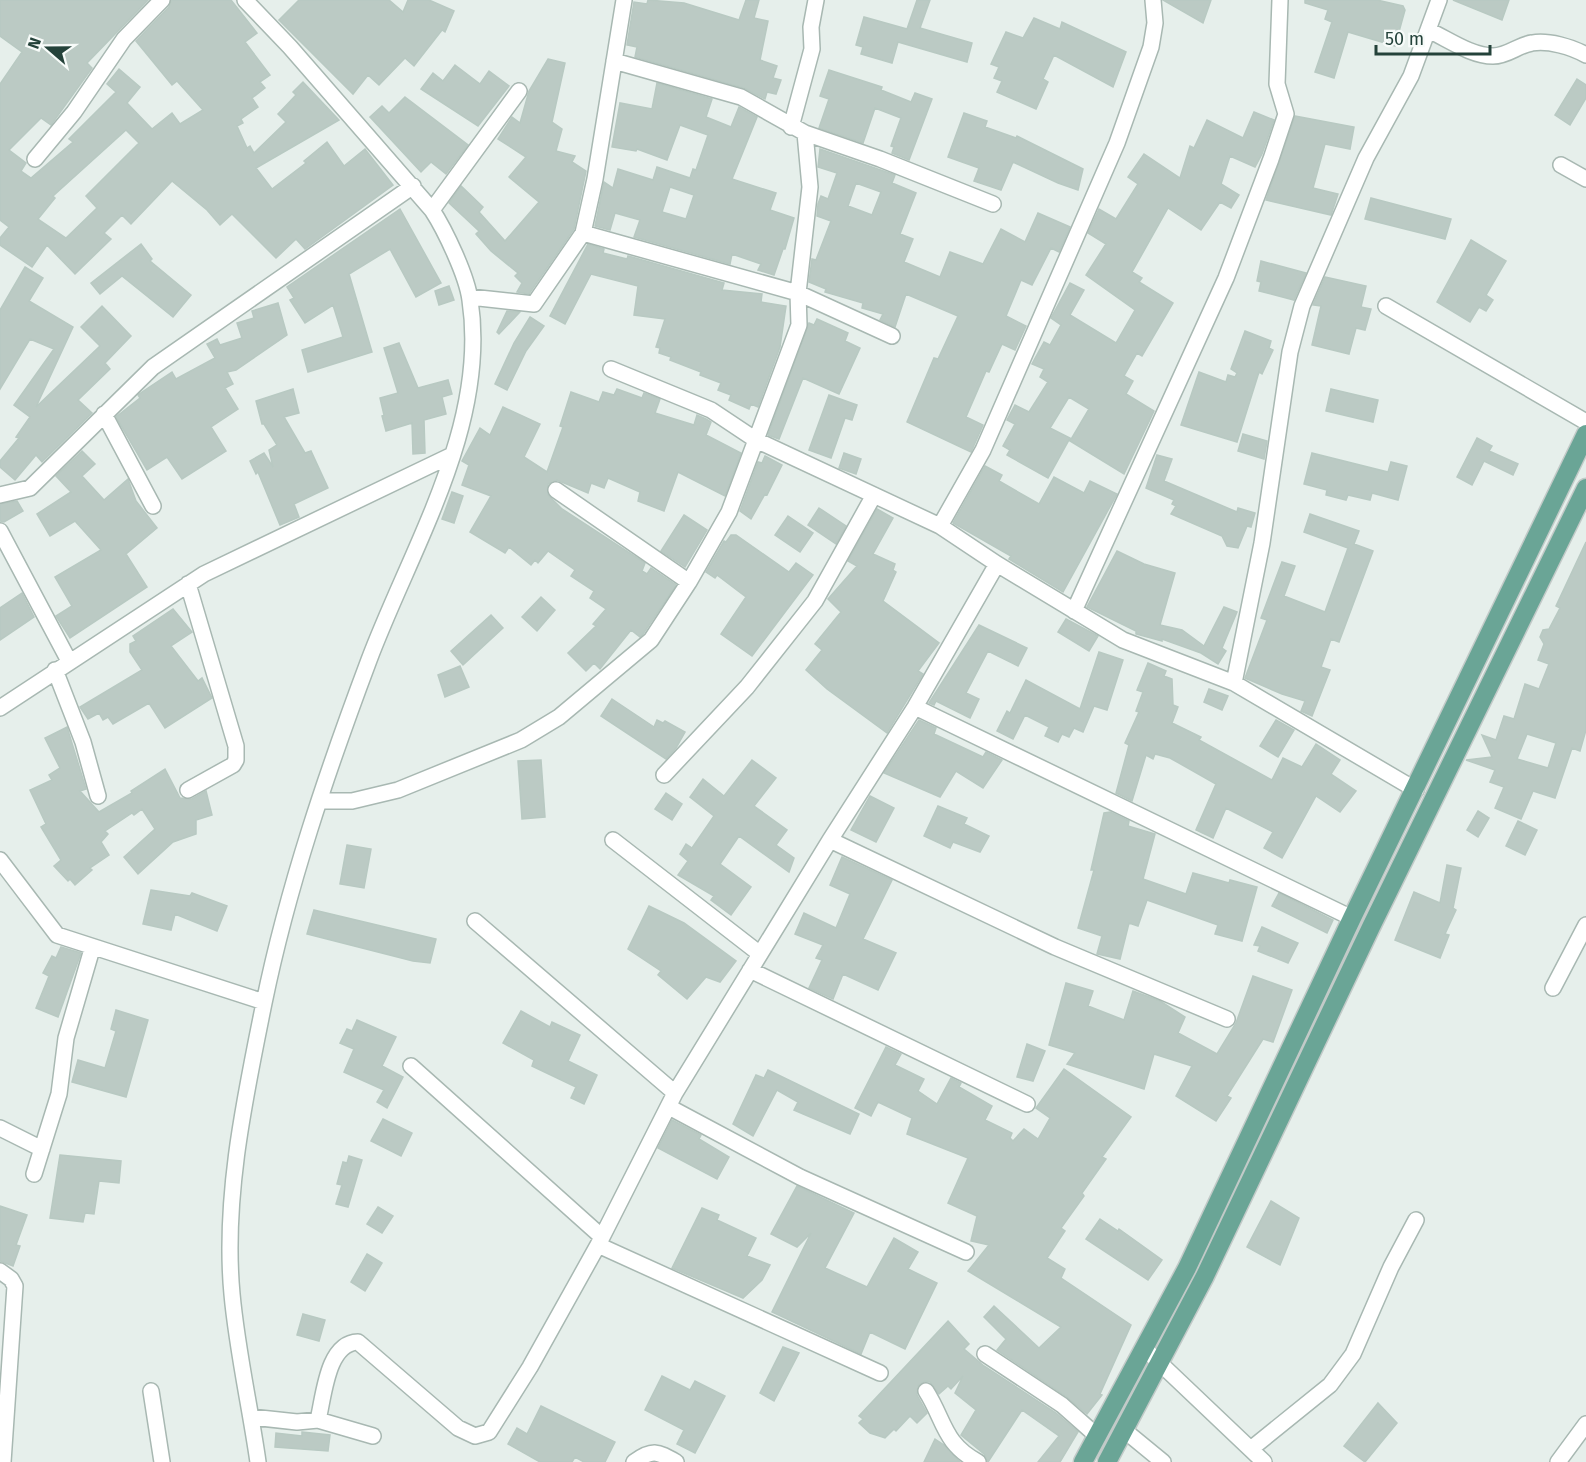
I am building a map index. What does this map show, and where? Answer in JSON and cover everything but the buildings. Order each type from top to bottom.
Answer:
[{"type":"main road","points":[[1083,1462],[1187,1268],[1352,918],[1416,790],[1586,434]]},
{"type":"main road","points":[[1107,1462],[1205,1276],[1371,927],[1583,500]]},
{"type":"street","points":[[35,159],[74,112],[124,39],[162,0]]},
{"type":"street","points":[[245,0],[432,210],[442,226],[470,297],[472,340],[468,392],[452,456],[420,545],[370,657],[319,801],[287,905],[264,1002],[238,1148],[230,1225],[232,1294],[258,1462]]},
{"type":"street","points":[[470,297],[534,304],[583,233],[595,178],[624,0]]},
{"type":"street","points":[[319,801],[352,801],[398,790],[521,740],[559,717],[651,640],[689,582],[729,512],[799,325],[798,292],[810,187],[798,130],[812,49],[811,27],[816,0]]},
{"type":"street","points":[[940,526],[983,450],[1117,144],[1151,47],[1155,23],[1153,0]]},
{"type":"street","points":[[1074,611],[1222,288],[1272,159],[1286,114],[1277,84],[1280,0]]},
{"type":"street","points":[[1234,683],[1262,543],[1290,351],[1302,306],[1366,158],[1411,76],[1439,0]]},
{"type":"street","points":[[1428,30],[1477,54],[1493,56],[1509,54],[1532,43],[1556,44],[1586,55]]},
{"type":"street","points":[[614,61],[741,97],[798,130],[880,159],[993,204]]},
{"type":"street","points":[[432,210],[519,91]]},
{"type":"street","points":[[1561,165],[1586,179]]},
{"type":"street","points":[[0,495],[30,488],[153,367],[413,186]]},
{"type":"street","points":[[583,233],[798,292],[892,336]]},
{"type":"street","points":[[1386,306],[1586,422]]},
{"type":"street","points":[[611,369],[711,410],[756,440],[940,526],[997,564],[1123,640],[1234,683],[1416,790]]},
{"type":"street","points":[[104,414],[153,506]]},
{"type":"street","points":[[0,708],[188,584],[452,456]]},
{"type":"street","points":[[556,490],[689,582]]},
{"type":"street","points":[[664,775],[747,687],[815,601],[874,495]]},
{"type":"street","points":[[0,531],[69,661]]},
{"type":"street","points":[[318,1420],[334,1359],[339,1350],[351,1342],[358,1342],[458,1428],[475,1436],[489,1432],[530,1367],[600,1241],[672,1100],[830,840],[915,707],[997,564]]},
{"type":"street","points":[[188,584],[230,725],[236,760],[233,765],[188,790]]},
{"type":"street","points":[[55,670],[83,742],[98,796]]},
{"type":"street","points":[[915,707],[1352,918]]},
{"type":"street","points":[[613,840],[760,954]]},
{"type":"street","points":[[830,840],[1055,946],[1227,1019]]},
{"type":"street","points":[[0,860],[57,935],[92,949],[97,948],[264,1002]]},
{"type":"street","points":[[475,921],[672,1100],[800,1177],[966,1252]]},
{"type":"street","points":[[1552,988],[1586,925]]},
{"type":"street","points":[[34,1174],[59,1094],[66,1038],[92,949]]},
{"type":"street","points":[[750,970],[1027,1104]]},
{"type":"street","points":[[411,1066],[600,1241],[880,1373]]},
{"type":"street","points":[[0,1128],[42,1149]]},
{"type":"street","points":[[1252,1448],[1330,1385],[1353,1354],[1391,1267],[1416,1220]]},
{"type":"street","points":[[0,1271],[11,1279],[15,1286],[1,1438],[3,1462]]},
{"type":"street","points":[[1144,1348],[1161,1361],[1264,1462]]},
{"type":"street","points":[[985,1354],[1008,1372],[1055,1400],[1097,1436]]},
{"type":"street","points":[[151,1391],[162,1462]]},
{"type":"street","points":[[926,1391],[950,1441],[978,1462]]},
{"type":"street","points":[[251,1417],[297,1422],[318,1420],[373,1436]]},
{"type":"street","points":[[1558,1462],[1586,1424]]},
{"type":"street","points":[[1124,1430],[1163,1462]]},
{"type":"street","points":[[634,1462],[647,1453],[660,1453],[676,1462]]}]
